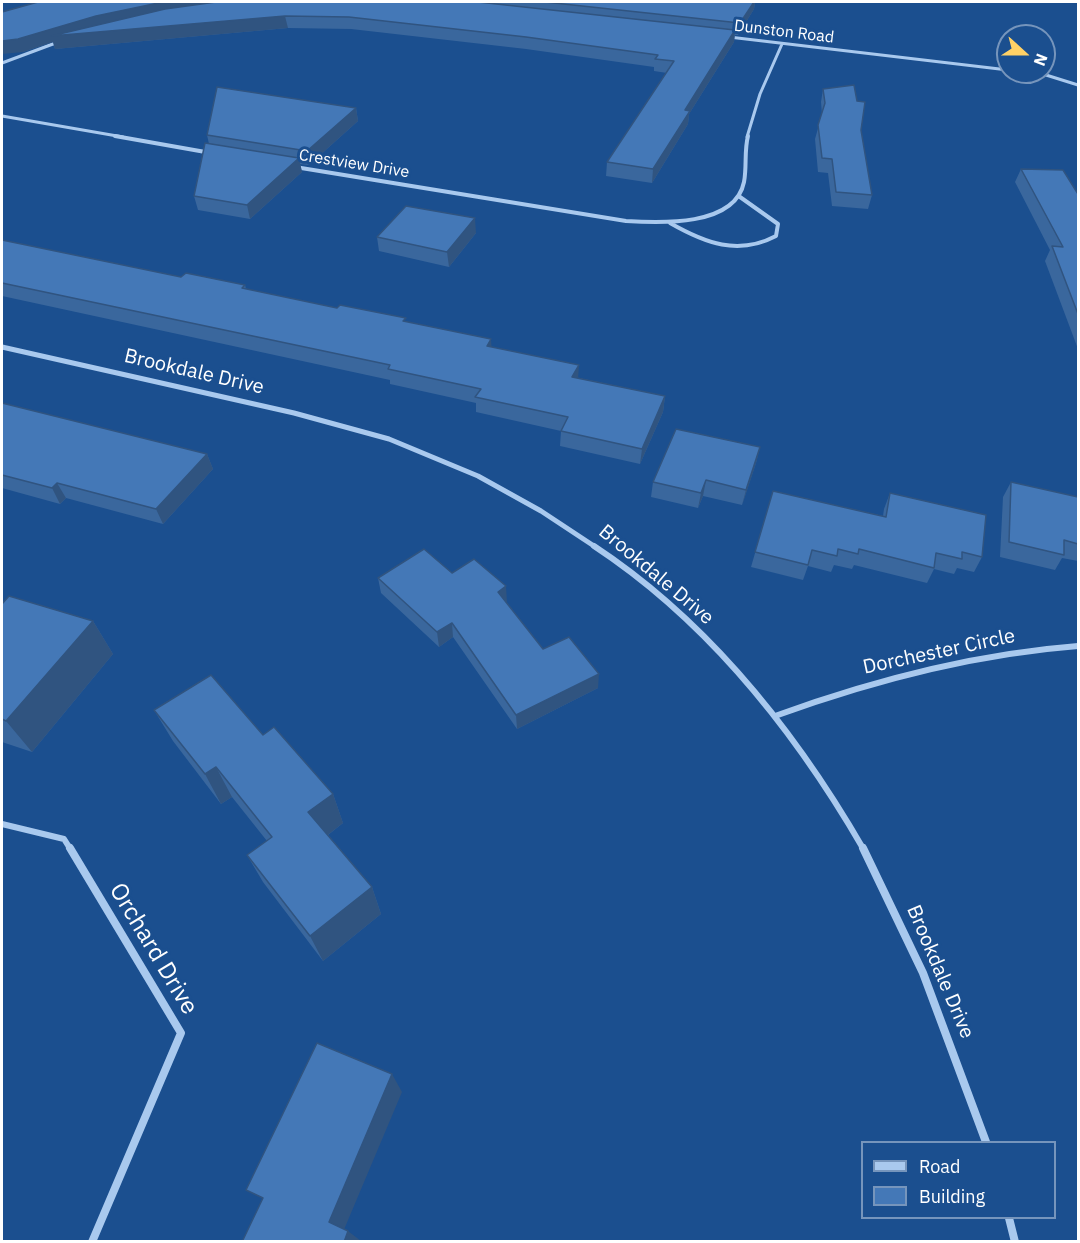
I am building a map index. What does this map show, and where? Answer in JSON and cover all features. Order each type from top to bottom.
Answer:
[{"type":"street","name":"Dunston Road","points":[[723,37],[996,69]]},
{"type":"street","points":[[2,63],[66,39]]},
{"type":"street","points":[[740,196],[745,182],[744,157],[755,108],[782,44]]},
{"type":"street","points":[[1056,78],[1078,85]]},
{"type":"street","points":[[2,116],[213,153]]},
{"type":"street","name":"Crestview Drive","points":[[294,167],[608,218],[669,222],[696,219],[712,214],[728,207],[740,196],[778,224],[776,236],[764,244],[735,248],[705,241],[669,222]]},
{"type":"street","name":"Brookdale Drive","points":[[2,347],[325,421],[413,448],[474,474],[519,497],[579,534],[623,566],[682,616],[736,671],[775,717],[842,812],[903,927],[969,1090],[985,1141]]},
{"type":"street","name":"Dorchester Circle","points":[[775,717],[845,689],[905,672],[985,656],[1078,646]]},
{"type":"street","name":"Orchard Drive","points":[[2,824],[64,839],[181,1033],[92,1242]]},
{"type":"street","points":[[1009,1219],[1015,1242]]},
{"type":"building","points":[[38,2],[163,2],[96,16],[18,39],[2,41],[2,12]]},
{"type":"building","points":[[216,2],[478,2],[735,30],[685,110],[690,111],[653,169],[607,162],[674,61],[655,59],[658,55],[349,17],[285,16],[51,36],[165,9]]},
{"type":"building","points":[[545,2],[754,2],[740,23]]},
{"type":"building","points":[[854,85],[857,101],[865,102],[861,130],[872,195],[836,192],[832,159],[822,158],[818,125],[825,103],[823,89]]},
{"type":"building","points":[[217,87],[356,108],[307,151],[207,135]]},
{"type":"building","points":[[205,143],[299,158],[247,205],[194,196]]},
{"type":"building","points":[[1021,169],[1063,170],[1078,194],[1078,314],[1052,246],[1063,247]]},
{"type":"building","points":[[406,206],[475,218],[447,252],[377,237]]},
{"type":"building","points":[[2,240],[181,277],[186,273],[245,285],[242,288],[337,308],[340,305],[406,318],[403,321],[491,339],[487,346],[579,365],[572,377],[665,396],[642,449],[561,431],[568,417],[475,397],[481,389],[388,369],[390,365],[2,283]]},
{"type":"building","points":[[2,403],[207,454],[156,509],[57,483],[52,488],[2,475]]},
{"type":"building","points":[[676,429],[760,447],[746,490],[706,480],[701,493],[653,482]]},
{"type":"building","points":[[1011,482],[1078,497],[1078,544],[1064,540],[1064,555],[1009,542]]},
{"type":"building","points":[[773,491],[886,517],[890,493],[986,515],[982,557],[962,552],[962,559],[936,553],[934,568],[859,549],[858,554],[838,549],[837,556],[812,550],[808,565],[755,552]]},
{"type":"building","points":[[424,549],[452,573],[474,559],[506,586],[498,592],[543,649],[569,637],[599,674],[516,715],[452,623],[437,632],[378,578]]},
{"type":"building","points":[[9,596],[93,621],[6,721],[2,719],[2,604]]},
{"type":"building","points":[[211,675],[263,735],[274,727],[333,794],[308,812],[372,887],[310,936],[247,855],[272,837],[216,767],[205,774],[154,710]]},
{"type":"building","points":[[317,1043],[392,1074],[329,1222],[348,1231],[344,1242],[242,1242],[263,1198],[246,1190]]}]
